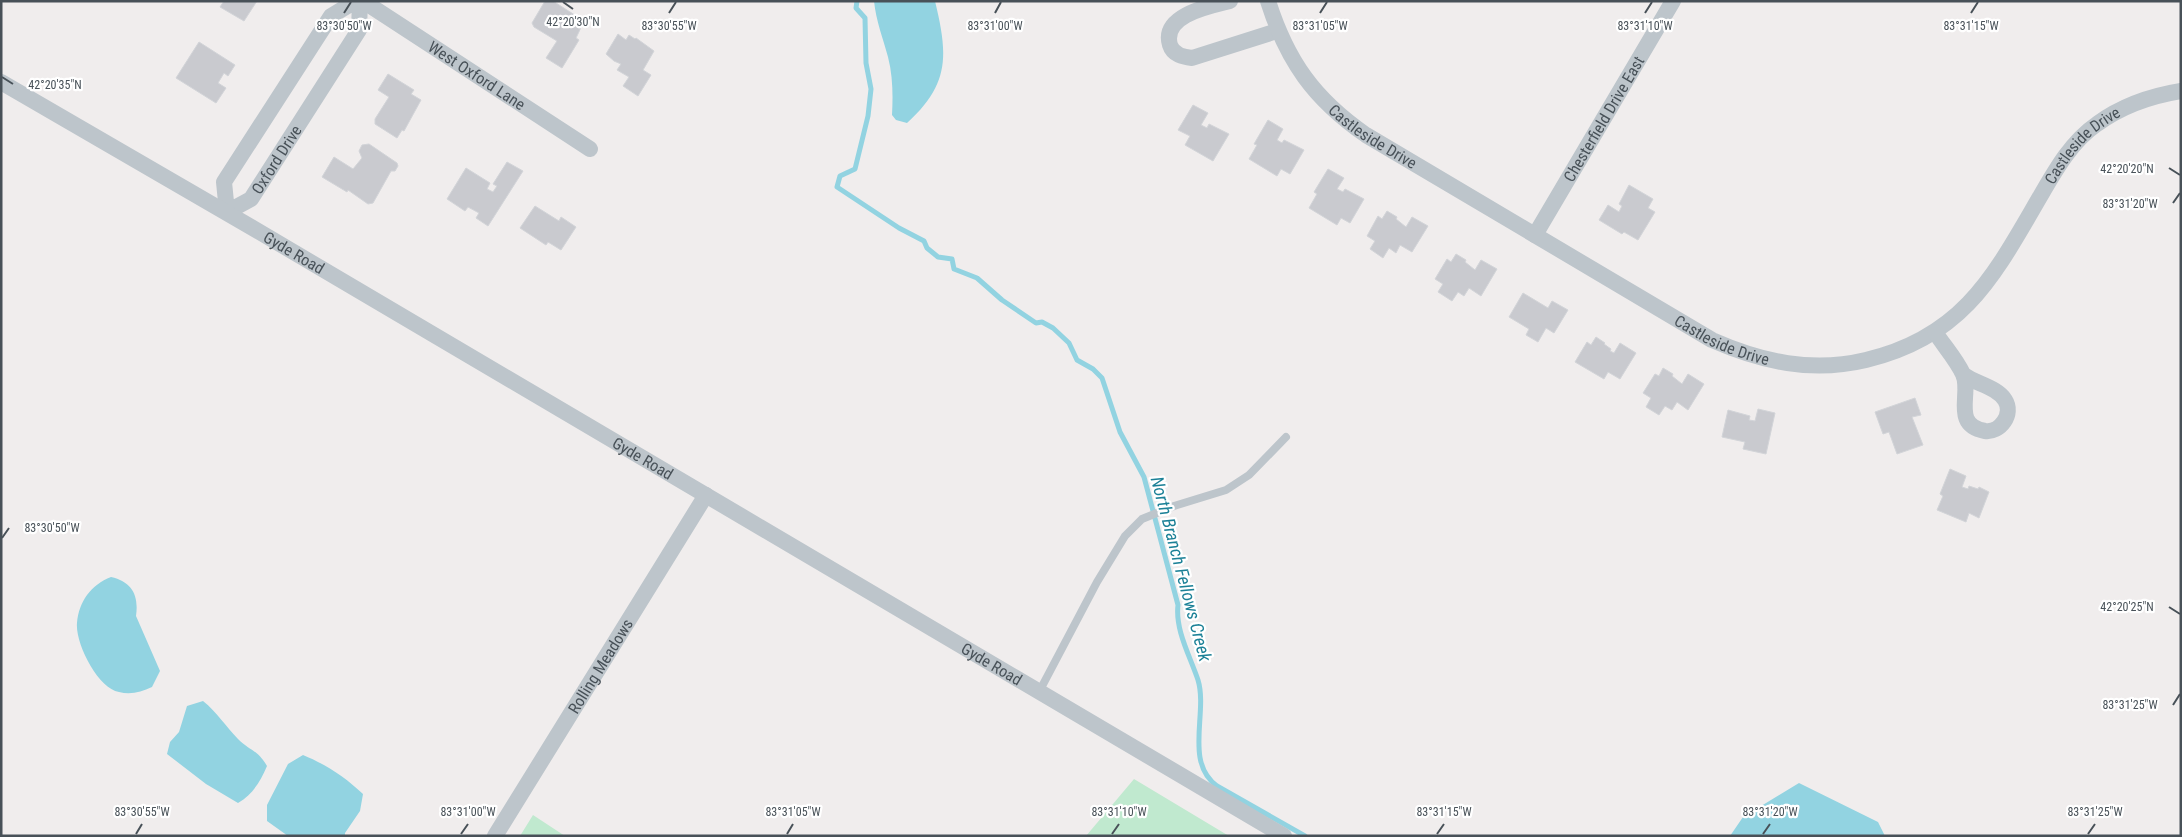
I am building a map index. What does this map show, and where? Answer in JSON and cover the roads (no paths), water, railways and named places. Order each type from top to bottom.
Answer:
[{"type":"street","name":"Oxford Drive","points":[[356,1],[331,16],[224,182],[227,212],[251,199],[339,62],[359,30],[362,1]]},
{"type":"street","name":"West Oxford Lane","points":[[362,1],[590,149]]},
{"type":"street","points":[[1230,1],[1180,17],[1169,34],[1173,52],[1182,57],[1192,58],[1277,31]]},
{"type":"street","name":"Castleside Drive","points":[[1268,1],[1277,31],[1304,78],[1325,103],[1344,120],[1366,135],[1712,340],[1741,353],[1766,360],[1813,366],[1857,362],[1902,349],[1934,332],[1966,307],[1991,278],[2053,175],[2073,146],[2096,124],[2125,107],[2154,95],[2181,91]]},
{"type":"street","name":"Chesterfield Drive East","points":[[1535,235],[1673,1]]},
{"type":"street","name":"Gyde Road","points":[[1,82],[227,212],[1284,836]]},
{"type":"street","points":[[1934,332],[1964,375]]},
{"type":"street","name":"Rolling Meadows","points":[[495,836],[706,495]]},
{"type":"lane","points":[[1039,692],[1097,582],[1125,536],[1142,519],[1226,490],[1249,475],[1286,437]]},
{"type":"water","points":[[874,1],[935,1],[942,37],[942,68],[931,95],[921,109],[907,123],[896,120],[892,115],[891,72]]},
{"type":"water","points":[[111,577],[124,582],[132,590],[137,608],[136,616],[160,671],[152,687],[140,692],[119,692],[103,683],[89,664],[77,632],[78,615],[83,601],[92,589]]},
{"type":"water","points":[[203,701],[238,739],[257,754],[267,766],[256,787],[238,803],[206,784],[167,754],[170,742],[179,732],[187,706]]},
{"type":"water","points":[[303,755],[335,772],[363,794],[360,811],[345,833],[345,836],[288,836],[267,821],[267,805],[288,764]]},
{"type":"water","points":[[1799,783],[1878,822],[1885,836],[1730,836],[1743,817]]},
{"type":"waterway","name":"North Branch Fellows Creek","points":[[857,1],[856,8],[865,18],[866,63],[871,89],[868,116],[855,169],[840,176],[837,187],[899,228],[924,241],[927,248],[938,257],[952,259],[954,269],[977,278],[1002,300],[1036,323],[1042,322],[1053,328],[1069,343],[1077,360],[1093,369],[1102,378],[1120,432],[1144,477],[1178,605],[1181,633],[1198,680],[1201,707],[1199,751],[1207,776],[1217,786],[1305,836]]}]
